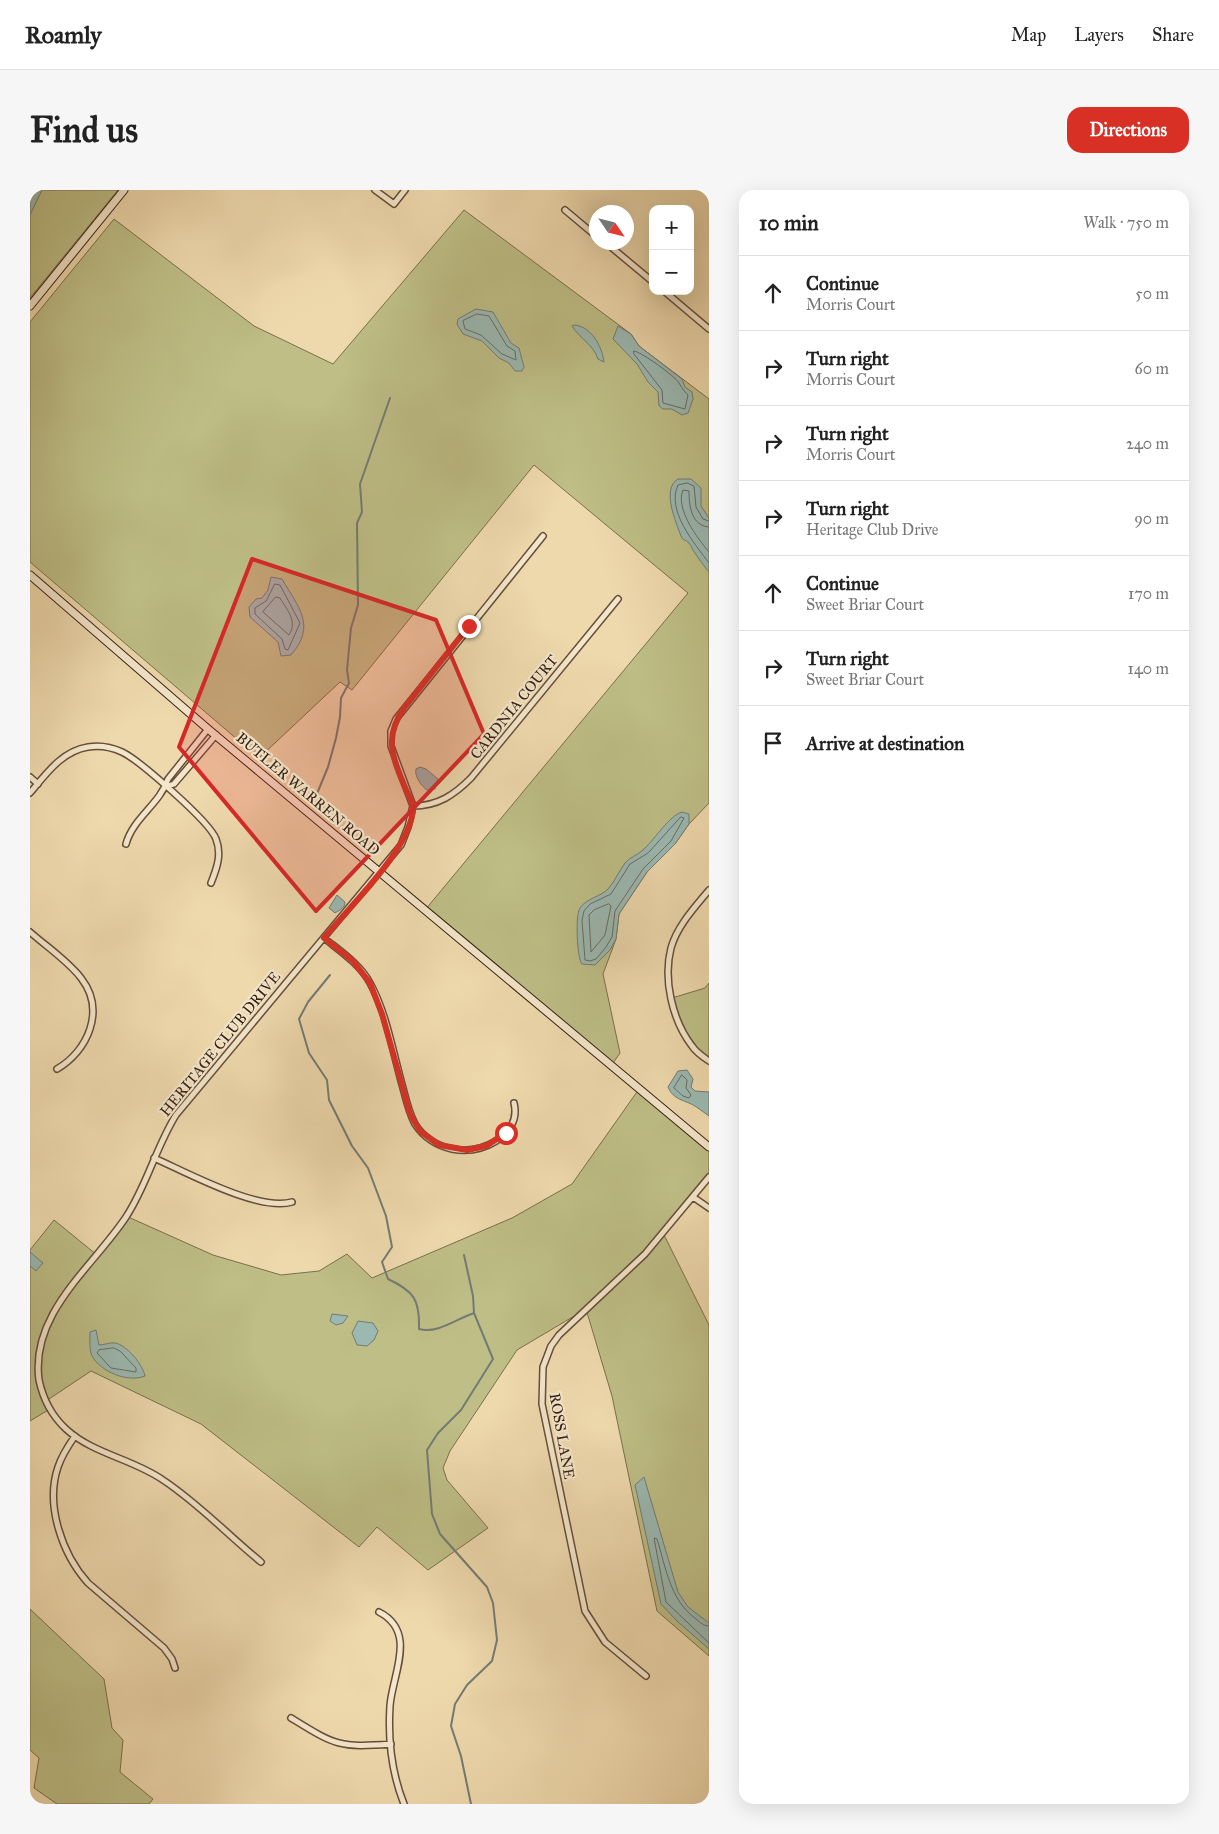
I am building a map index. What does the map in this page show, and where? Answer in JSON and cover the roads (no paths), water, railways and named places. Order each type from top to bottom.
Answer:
[{"type":"main road","points":[[30,306],[124,190]]},
{"type":"main road","name":"BUTLER WARREN ROAD","points":[[30,575],[208,729],[709,1148]]},
{"type":"street","points":[[375,190],[394,204],[405,190]]},
{"type":"street","points":[[565,210],[589,230]]},
{"type":"street","points":[[615,250],[649,279]]},
{"type":"street","points":[[669,295],[709,328]]},
{"type":"street","points":[[413,806],[391,746],[391,731],[396,719],[543,536]]},
{"type":"street","name":"CARDNIA COURT","points":[[413,806],[442,802],[458,791],[471,778],[618,599]]},
{"type":"street","points":[[126,844],[135,824],[208,729]]},
{"type":"street","points":[[165,787],[174,784],[216,735]]},
{"type":"street","points":[[30,793],[58,762],[69,753],[97,746],[112,748],[125,754],[201,817],[215,837],[219,856],[212,883]]},
{"type":"street","points":[[30,777],[38,784]]},
{"type":"street","name":"HERITAGE CLUB DRIVE","points":[[261,1562],[163,1480],[75,1436],[58,1421],[50,1409],[41,1388],[37,1365],[41,1333],[53,1308],[126,1216],[168,1127],[187,1100],[401,844],[413,806]]},
{"type":"street","points":[[709,890],[685,920],[672,946],[667,976],[680,1025],[692,1047],[709,1061]]},
{"type":"street","points":[[30,932],[82,978],[93,1006],[93,1021],[89,1035],[75,1054],[57,1069]]},
{"type":"street","points":[[324,938],[353,961],[370,983],[382,1014],[410,1114],[427,1137],[439,1145],[458,1150],[486,1146],[498,1139],[511,1125],[516,1112],[514,1103]]},
{"type":"street","points":[[154,1158],[247,1198],[275,1205],[292,1202]]},
{"type":"street","name":"ROSS LANE","points":[[646,1676],[605,1642],[585,1611],[543,1408],[541,1381],[547,1354],[559,1335],[645,1254],[709,1177]]},
{"type":"street","points":[[693,1196],[709,1208]]},
{"type":"street","points":[[75,1436],[60,1460],[55,1478],[56,1506],[67,1552],[78,1571],[88,1583],[164,1648],[172,1659],[175,1668]]},
{"type":"street","points":[[379,1612],[393,1624],[401,1651],[390,1706],[391,1744],[397,1785],[404,1804]]},
{"type":"street","points":[[291,1718],[323,1738],[340,1744],[359,1746],[391,1744]]},
{"type":"water","points":[[30,190],[42,190],[30,215]]},
{"type":"water","points":[[476,309],[493,312],[511,343],[519,348],[524,367],[522,371],[515,371],[509,363],[499,358],[482,341],[463,334],[457,324],[458,319]]},
{"type":"water","points":[[572,326],[586,329],[595,338],[604,362],[598,359],[590,345]]},
{"type":"water","points":[[618,326],[631,334],[639,346],[682,379],[685,387],[692,392],[693,399],[688,413],[682,415],[672,409],[663,409],[659,406],[658,392],[648,382],[637,364],[613,339]]},
{"type":"water","points":[[678,479],[691,479],[701,488],[701,506],[709,518],[709,572],[690,544],[683,539],[676,523],[670,498],[673,484]]},
{"type":"water","points":[[271,577],[282,579],[299,607],[302,616],[303,634],[291,655],[281,656],[278,642],[250,617],[249,607],[256,599],[262,598],[268,590]]},
{"type":"water","points":[[420,767],[426,769],[438,779],[435,789],[427,790],[421,784],[416,772],[416,769]]},
{"type":"water","points":[[682,812],[689,814],[689,824],[675,844],[647,872],[619,914],[616,939],[610,950],[595,965],[582,964],[577,937],[578,912],[580,908],[586,902],[608,889],[625,863],[644,849],[672,818]]},
{"type":"water","points":[[337,895],[345,904],[342,909],[335,913],[329,908]]},
{"type":"water","points":[[687,1070],[693,1079],[691,1087],[695,1091],[709,1092],[709,1116],[695,1106],[673,1095],[668,1087],[678,1071]]},
{"type":"water","points":[[30,1252],[43,1263],[36,1271],[30,1266]]},
{"type":"water","points":[[332,1314],[348,1316],[343,1323],[336,1325],[330,1321]]},
{"type":"water","points":[[358,1321],[373,1323],[378,1331],[374,1340],[367,1346],[357,1345],[352,1333]]},
{"type":"water","points":[[96,1330],[99,1345],[113,1343],[124,1347],[138,1361],[145,1376],[131,1378],[116,1375],[96,1362],[91,1354],[90,1332]]},
{"type":"water","points":[[644,1477],[678,1592],[688,1607],[709,1623],[709,1649],[661,1604],[635,1485]]},
{"type":"waterway","points":[[316,796],[328,767],[336,738],[341,698],[349,683],[347,670],[351,628],[358,605],[357,523],[362,512],[360,484],[390,398]]},
{"type":"waterway","points":[[330,975],[308,1002],[299,1019],[309,1053],[327,1080],[329,1100],[352,1146],[368,1168],[386,1216],[392,1247],[382,1262],[388,1279],[404,1288],[414,1298],[418,1311],[419,1329],[440,1328],[474,1313]]},
{"type":"waterway","points":[[464,1255],[473,1296],[474,1313],[493,1359],[461,1410],[438,1433],[427,1450],[432,1514],[440,1534],[487,1587],[493,1603],[497,1640],[492,1661],[467,1685],[455,1704],[451,1726],[461,1756],[471,1804]]}]
